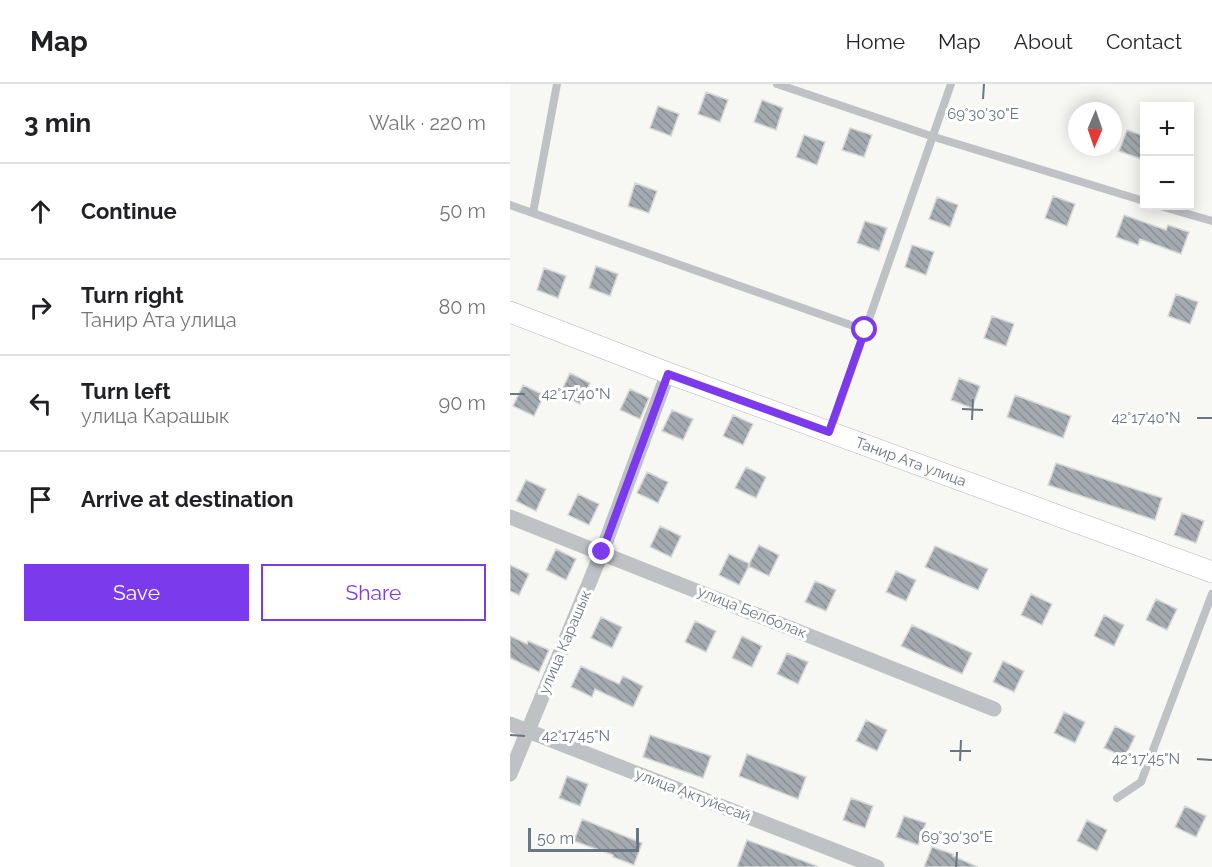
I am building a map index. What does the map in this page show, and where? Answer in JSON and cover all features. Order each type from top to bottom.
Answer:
[{"type":"street","name":"Танир Ата улица","points":[[510,312],[668,374],[1212,572]]},
{"type":"street","name":"улица Карашык","points":[[510,774],[602,552],[668,374]]},
{"type":"street","name":"улица Белболак","points":[[510,517],[994,709]]},
{"type":"street","name":"улица Актуйесай","points":[[510,724],[877,867]]},
{"type":"lane","points":[[533,213],[557,84]]},
{"type":"lane","points":[[777,84],[931,136],[1140,200]]},
{"type":"lane","points":[[829,432],[951,84]]},
{"type":"lane","points":[[510,205],[865,330]]},
{"type":"lane","points":[[1174,210],[1212,221]]},
{"type":"lane","points":[[1117,798],[1141,782],[1212,594]]},
{"type":"building","points":[[706,92],[728,100],[720,122],[698,114]]},
{"type":"building","points":[[762,100],[783,108],[776,130],[754,122]]},
{"type":"building","points":[[658,106],[679,114],[671,136],[650,128]]},
{"type":"building","points":[[850,128],[872,135],[864,157],[842,150]]},
{"type":"building","points":[[1127,130],[1140,135],[1140,159],[1122,152],[1122,143]]},
{"type":"building","points":[[804,135],[825,142],[817,165],[796,157]]},
{"type":"building","points":[[635,183],[657,191],[649,213],[628,206]]},
{"type":"building","points":[[1053,196],[1075,204],[1067,226],[1045,218]]},
{"type":"building","points":[[937,197],[958,205],[950,227],[929,219]]},
{"type":"building","points":[[1124,215],[1166,230],[1168,225],[1189,232],[1181,254],[1140,239],[1138,245],[1116,237]]},
{"type":"building","points":[[865,221],[887,228],[879,251],[857,243]]},
{"type":"building","points":[[912,245],[934,252],[926,275],[905,267]]},
{"type":"building","points":[[596,266],[618,274],[610,296],[589,288]]},
{"type":"building","points":[[544,268],[566,276],[558,298],[537,290]]},
{"type":"building","points":[[1176,294],[1198,302],[1190,324],[1168,316]]},
{"type":"building","points":[[992,316],[1014,324],[1006,346],[984,338]]},
{"type":"building","points":[[570,373],[590,383],[580,404],[560,394]]},
{"type":"building","points":[[959,378],[980,386],[972,408],[951,400]]},
{"type":"building","points":[[523,385],[544,395],[534,416],[513,406]]},
{"type":"building","points":[[630,389],[649,398],[640,419],[620,410]]},
{"type":"building","points":[[1015,395],[1071,416],[1063,438],[1007,417]]},
{"type":"building","points":[[672,410],[693,419],[683,440],[662,431]]},
{"type":"building","points":[[733,415],[753,424],[743,445],[723,436]]},
{"type":"building","points":[[1056,463],[1162,498],[1155,520],[1048,485]]},
{"type":"building","points":[[746,467],[766,477],[756,498],[735,488]]},
{"type":"building","points":[[647,472],[668,482],[658,503],[637,493]]},
{"type":"building","points":[[526,480],[546,489],[536,511],[516,501]]},
{"type":"building","points":[[578,494],[599,504],[589,525],[568,515]]},
{"type":"building","points":[[1182,513],[1204,521],[1196,543],[1174,535]]},
{"type":"building","points":[[660,526],[681,536],[671,557],[650,547]]},
{"type":"building","points":[[759,545],[779,555],[769,576],[748,566]]},
{"type":"building","points":[[935,546],[988,569],[978,590],[925,567]]},
{"type":"building","points":[[556,549],[576,559],[566,580],[546,570]]},
{"type":"building","points":[[729,554],[750,564],[739,585],[719,575]]},
{"type":"building","points":[[510,565],[529,574],[519,595],[510,591]]},
{"type":"building","points":[[896,571],[916,580],[906,601],[886,592]]},
{"type":"building","points":[[815,581],[836,590],[826,611],[805,602]]},
{"type":"building","points":[[1031,594],[1052,604],[1042,625],[1021,615]]},
{"type":"building","points":[[1156,599],[1177,609],[1167,630],[1146,620]]},
{"type":"building","points":[[1104,615],[1124,625],[1114,646],[1094,636]]},
{"type":"building","points":[[601,617],[622,627],[612,648],[591,638]]},
{"type":"building","points":[[695,621],[716,631],[706,652],[685,642]]},
{"type":"building","points":[[912,625],[972,653],[962,674],[901,646]]},
{"type":"building","points":[[510,636],[549,650],[539,672],[510,658]]},
{"type":"building","points":[[742,636],[762,646],[752,667],[732,658]]},
{"type":"building","points":[[787,653],[808,662],[798,684],[777,674]]},
{"type":"building","points":[[1003,661],[1024,671],[1014,692],[993,682]]},
{"type":"building","points":[[581,666],[619,684],[623,676],[643,686],[633,707],[595,689],[592,697],[571,687]]},
{"type":"building","points":[[1064,712],[1085,722],[1075,743],[1054,733]]},
{"type":"building","points":[[866,720],[887,730],[877,751],[856,741]]},
{"type":"building","points":[[1115,726],[1135,736],[1125,757],[1104,748]]},
{"type":"building","points":[[650,735],[711,756],[703,778],[643,757]]},
{"type":"building","points":[[747,754],[806,777],[798,799],[739,776]]},
{"type":"building","points":[[567,776],[588,784],[580,806],[559,798]]},
{"type":"building","points":[[851,798],[873,806],[865,828],[843,820]]},
{"type":"building","points":[[1185,806],[1206,816],[1196,837],[1175,827]]},
{"type":"building","points":[[904,816],[926,823],[918,845],[896,837]]},
{"type":"building","points":[[582,819],[642,843],[634,865],[574,841]]},
{"type":"building","points":[[1087,820],[1107,830],[1097,851],[1077,841]]},
{"type":"building","points":[[747,840],[817,866],[737,867]]},
{"type":"building","points":[[932,847],[953,854],[978,867],[924,867]]},
{"type":"route","points":[[602,552],[668,374],[829,432],[865,330]]}]
